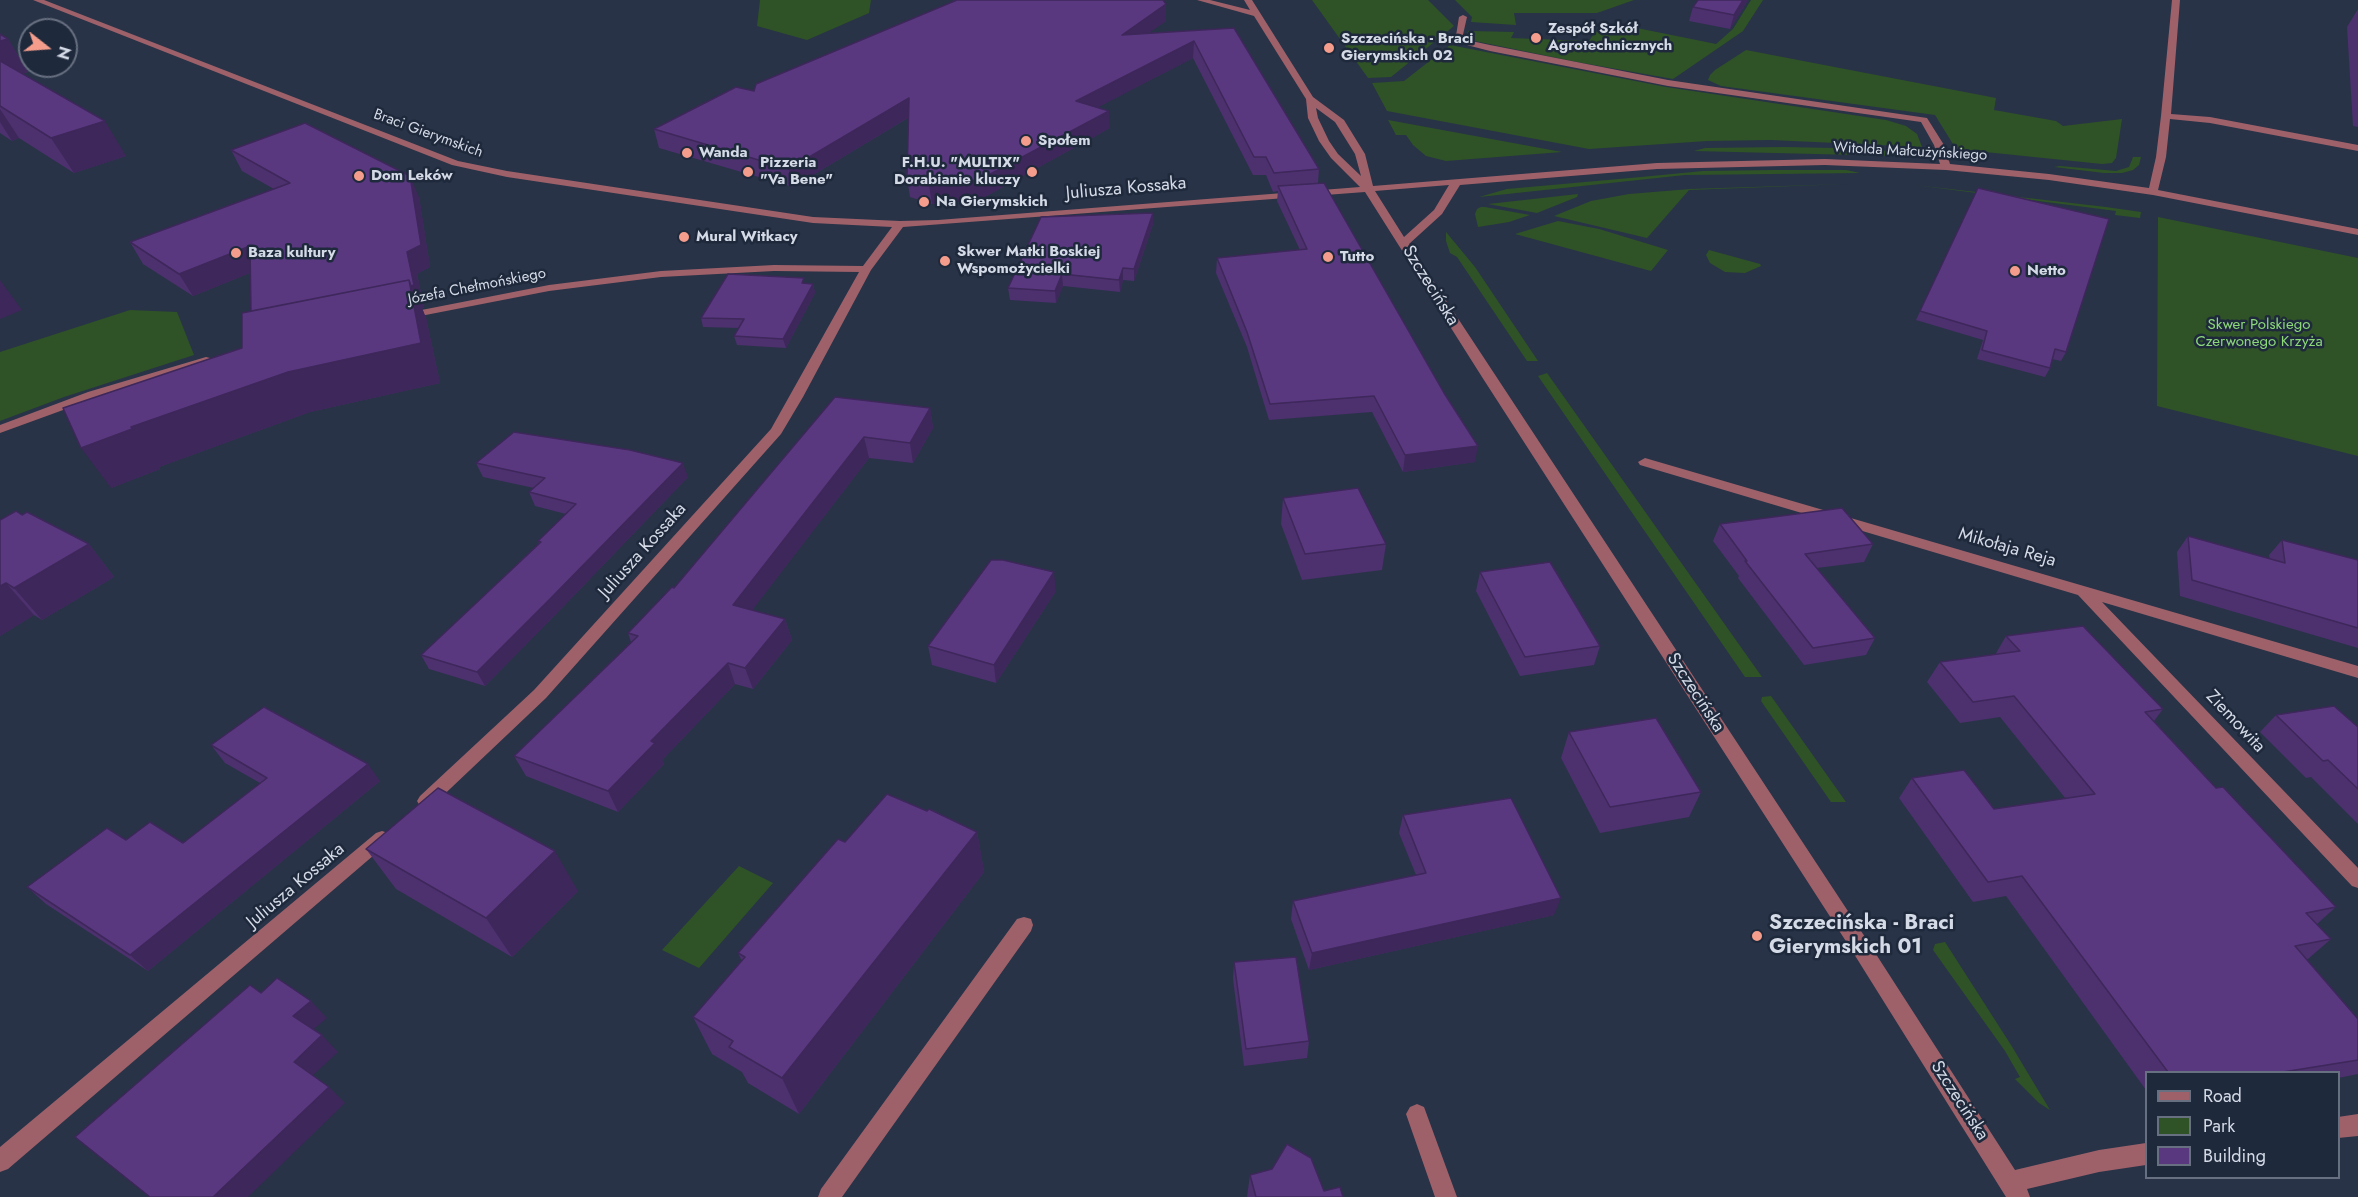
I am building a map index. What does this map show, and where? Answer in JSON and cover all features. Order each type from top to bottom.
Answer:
[{"type":"street","name":"Braci Gierymskich","points":[[38,0],[467,166],[813,220],[900,224]]},
{"type":"street","points":[[1201,0],[1257,14]]},
{"type":"street","name":"Szczecińska","points":[[1248,0],[1310,99],[1339,120],[1360,154],[1369,190]]},
{"type":"street","points":[[2153,192],[2166,116],[2176,0]]},
{"type":"street","points":[[1463,17],[1458,40],[1512,53],[1668,83],[1924,120],[1939,145],[1946,167]]},
{"type":"street","name":"Szczecińska","points":[[1310,99],[1313,118],[1324,141],[1334,156],[1369,190],[2015,1189]]},
{"type":"street","points":[[2166,116],[2210,120],[2358,148]]},
{"type":"street","name":"Witolda Małcużyńskiego","points":[[1369,190],[1657,166],[1748,162],[1825,162],[1946,167],[2049,177],[2153,192],[2358,232]]},
{"type":"street","points":[[1403,243],[1438,212],[1456,183]]},
{"type":"street","name":"Juliusza Kossaka","points":[[416,809],[540,694],[776,431],[788,414],[866,269],[900,224],[952,223],[1369,190]]},
{"type":"street","name":"Józefa Chełmońskiego","points":[[393,318],[549,288],[661,274],[774,268],[866,269]]},
{"type":"street","points":[[0,429],[92,395],[217,358]]},
{"type":"street","name":"Mikołaja Reja","points":[[1645,462],[2358,672]]},
{"type":"street","name":"Ziemowita","points":[[2083,590],[2358,880]]},
{"type":"street","name":"Juliusza Kossaka","points":[[0,1161],[398,825]]},
{"type":"street","points":[[829,1197],[1024,926]]},
{"type":"street","points":[[1417,1114],[1446,1197]]},
{"type":"street","points":[[2340,1128],[2358,1125]]},
{"type":"street","points":[[2015,1189],[2099,1161],[2145,1154]]},
{"type":"green space","points":[[760,0],[871,0],[869,13],[807,40],[757,26]]},
{"type":"green space","points":[[1312,0],[1428,0],[1454,26],[1391,77],[1368,78]]},
{"type":"green space","points":[[1455,0],[1634,0],[1597,13],[1514,13],[1516,25],[1471,22],[1472,17]]},
{"type":"green space","points":[[1751,0],[1763,0],[1743,31],[1673,79],[1465,39],[1468,31],[1514,32],[1511,38],[1589,41],[1595,32],[1627,26],[1716,44],[1733,29]]},
{"type":"green space","points":[[1450,45],[1666,87],[1886,120],[1906,126],[1917,134],[1922,147],[1771,140],[1707,141],[1589,149],[1387,111],[1372,83],[1404,81]]},
{"type":"green space","points":[[1746,50],[1996,98],[1994,110],[2056,121],[2063,126],[2122,119],[2116,158],[2112,163],[2102,164],[1956,149],[1935,115],[1721,86],[1708,80],[1715,70]]},
{"type":"green space","points":[[1388,120],[1562,152],[1446,161],[1426,156],[1413,145],[1406,135],[1396,135]]},
{"type":"green space","points":[[1784,147],[1918,152],[1896,156],[1694,151],[1705,148]]},
{"type":"green space","points":[[2133,157],[2141,157],[2139,165],[2133,170],[2122,173],[2054,167],[2116,171],[2129,167]]},
{"type":"green space","points":[[1846,170],[1860,173],[1685,175],[1479,197],[1507,189],[1703,171]]},
{"type":"green space","points":[[1846,184],[1689,190],[1647,238],[1554,216],[1591,201],[1629,194],[1690,189]]},
{"type":"green space","points":[[1915,185],[2141,212],[2140,218],[2115,215],[2116,211]]},
{"type":"green space","points":[[1578,194],[1577,197],[1537,213],[1488,204]]},
{"type":"green space","points":[[1481,207],[1530,215],[1509,222],[1478,227],[1475,214]]},
{"type":"green space","name":"Skwer Polskiego Czerwonego Krzyża","points":[[2158,217],[2358,258],[2358,456],[2157,406]]},
{"type":"green space","points":[[1558,221],[1599,229],[1668,250],[1651,271],[1515,234]]},
{"type":"green space","points":[[1446,232],[1475,267],[1538,361],[1527,361],[1457,257],[1450,253]]},
{"type":"green space","points":[[1709,250],[1761,266],[1745,273],[1725,272],[1710,263],[1706,255]]},
{"type":"green space","points":[[130,310],[177,312],[194,355],[64,397],[0,421],[0,352]]},
{"type":"green space","points":[[1547,373],[1762,677],[1745,677],[1538,376]]},
{"type":"green space","points":[[1771,696],[1846,802],[1831,802],[1761,701],[1762,697]]},
{"type":"green space","points":[[739,866],[773,883],[699,968],[662,950]]},
{"type":"green space","points":[[1945,942],[2050,1110],[2039,1103],[2015,1079],[2020,1077],[2005,1051],[1933,950],[1935,944]]},
{"type":"building","points":[[957,0],[1163,0],[1166,4],[1122,35],[1234,28],[1319,169],[1274,173],[1266,157],[1254,157],[1194,41],[1076,101],[1109,111],[979,180],[929,185],[907,178],[909,98],[789,169],[654,129],[736,87],[754,91],[756,84]]},
{"type":"building","points":[[1698,0],[1743,0],[1734,15],[1693,7]]},
{"type":"building","points":[[0,34],[8,39],[0,41]]},
{"type":"building","points":[[0,61],[18,71],[18,78],[30,78],[105,121],[51,138],[0,106]]},
{"type":"building","points":[[305,123],[410,176],[421,245],[407,252],[414,285],[411,286],[409,280],[251,311],[250,246],[179,274],[130,242],[290,183],[231,150]]},
{"type":"building","points":[[1324,183],[1444,393],[1478,446],[1405,455],[1374,396],[1270,404],[1247,332],[1217,258],[1307,249],[1278,186]]},
{"type":"building","name":"Netto","points":[[1978,188],[2109,219],[2066,352],[2055,349],[2050,368],[1982,350],[1987,331],[1920,311]]},
{"type":"building","points":[[1153,213],[1134,269],[1123,268],[1119,280],[1062,274],[1055,291],[1008,288],[1041,217]]},
{"type":"building","points":[[728,274],[804,278],[802,283],[813,284],[783,339],[734,336],[744,319],[701,318]]},
{"type":"building","points":[[409,280],[421,343],[288,372],[131,427],[132,429],[81,448],[63,408],[242,348],[242,313]]},
{"type":"building","points":[[835,397],[930,408],[910,443],[864,437],[733,605],[785,619],[745,668],[728,663],[651,741],[655,743],[608,791],[514,756],[638,636],[628,633],[672,587],[674,588]]},
{"type":"building","points":[[514,432],[630,450],[683,463],[477,672],[421,655],[541,542],[538,541],[576,504],[529,492],[545,478],[476,463]]},
{"type":"building","points":[[1358,488],[1386,544],[1305,554],[1283,498]]},
{"type":"building","points":[[1842,508],[1873,544],[1805,554],[1875,638],[1813,648],[1745,561],[1747,561],[1720,524]]},
{"type":"building","points":[[16,511],[22,515],[27,512],[89,544],[14,588],[6,583],[0,586],[0,520]]},
{"type":"building","points":[[2188,536],[2285,563],[2282,540],[2358,560],[2358,628],[2192,580]]},
{"type":"building","points":[[991,560],[1003,560],[1054,572],[994,665],[928,646]]},
{"type":"building","points":[[1550,562],[1600,646],[1525,657],[1480,572]]},
{"type":"building","points":[[2083,626],[2163,709],[2145,712],[2216,788],[2223,787],[2336,907],[2306,913],[2331,939],[2295,946],[2358,1019],[2358,1060],[2289,1071],[2167,1071],[2022,876],[1988,882],[1912,778],[1964,770],[1994,809],[2095,794],[2014,696],[1973,702],[1940,662],[2020,651],[2006,636]]},
{"type":"building","points":[[2334,706],[2358,727],[2358,789],[2328,760],[2323,761],[2276,715]]},
{"type":"building","points":[[264,707],[368,764],[130,955],[27,887],[107,828],[126,840],[150,822],[183,843],[267,778],[211,745]]},
{"type":"building","points":[[1656,718],[1701,792],[1610,807],[1569,732]]},
{"type":"building","points":[[438,788],[555,851],[486,918],[366,849]]},
{"type":"building","points":[[887,794],[927,811],[929,809],[977,832],[782,1078],[729,1047],[733,1041],[693,1017],[745,957],[738,953],[838,839],[845,842]]},
{"type":"building","points":[[1511,798],[1561,898],[1312,953],[1293,901],[1426,873],[1403,815]]},
{"type":"building","points":[[1296,957],[1309,1041],[1246,1049],[1234,962]]},
{"type":"building","points":[[277,978],[311,1001],[293,1016],[322,1035],[294,1062],[329,1087],[213,1197],[150,1197],[75,1137],[250,985],[261,993]]},
{"type":"building","points":[[1287,1144],[1311,1158],[1324,1191],[1340,1187],[1343,1197],[1256,1197],[1250,1175],[1272,1169]]},
{"type":"place","name":"Zespół Szkół Agrotechnicznych","points":[[1536,38]]},
{"type":"place","name":"Szczecińska - Braci Gierymskich 02","points":[[1329,48]]},
{"type":"place","name":"Społem","points":[[1026,141]]},
{"type":"place","name":"Wanda","points":[[687,153]]},
{"type":"place","name":"Pizzeria \"Va Bene\"","points":[[748,172]]},
{"type":"place","name":"F.H.U. \"MULTIX\" Dorabianie kluczy","points":[[1032,172]]},
{"type":"place","name":"Dom Leków","points":[[359,176]]},
{"type":"place","name":"Na Gierymskich","points":[[924,202]]},
{"type":"place","name":"Mural Witkacy","points":[[684,237]]},
{"type":"place","name":"Baza kultury","points":[[236,253]]},
{"type":"place","name":"Tutto","points":[[1328,257]]},
{"type":"place","name":"Skwer Matki Boskiej Wspomożycielki","points":[[945,261]]},
{"type":"place","name":"Netto","points":[[2015,271]]},
{"type":"place","name":"Szczecińska - Braci Gierymskich 01","points":[[1757,936]]}]
